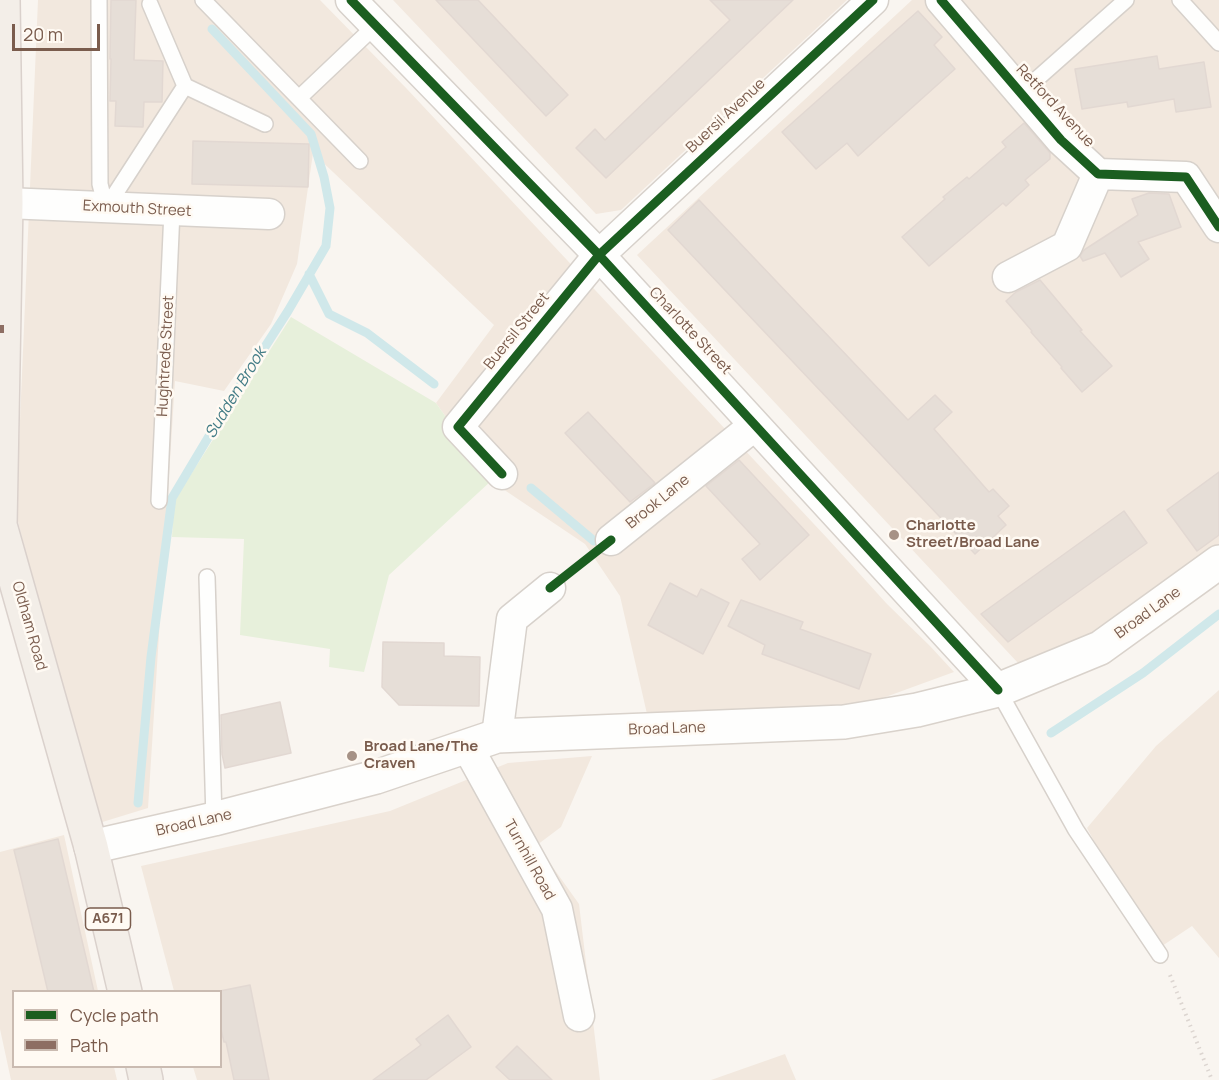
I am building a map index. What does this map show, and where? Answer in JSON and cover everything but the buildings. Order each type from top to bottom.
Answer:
[{"type":"main road","name":"Oldham Road","points":[[3,0],[6,203],[0,525],[91,847],[125,990]]},
{"type":"main road","name":"Broad Lane","points":[[91,847],[214,819],[376,777],[482,741],[844,722],[917,710],[998,690],[1100,648],[1219,562]]},
{"type":"street","name":"Charlotte Street","points":[[351,0],[599,255],[998,690]]},
{"type":"street","name":"Buersil Avenue","points":[[599,255],[873,0]]},
{"type":"street","name":"Retford Avenue","points":[[941,0],[1061,140],[1098,174]]},
{"type":"street","points":[[1008,277],[1067,246],[1098,174],[1186,177],[1219,227]]},
{"type":"street","name":"Exmouth Street","points":[[6,203],[269,214]]},
{"type":"street","name":"Buersil Street","points":[[502,474],[458,427],[599,255]]},
{"type":"street","name":"Brook Lane","points":[[611,540],[755,424]]},
{"type":"street","points":[[482,741],[512,619],[550,588]]},
{"type":"street","name":"Turnhill Road","points":[[482,741],[557,909],[579,1016]]},
{"type":"lane","points":[[99,0],[100,184],[106,208]]},
{"type":"lane","points":[[203,0],[360,161]]},
{"type":"lane","points":[[1021,93],[1126,0]]},
{"type":"lane","points":[[1180,0],[1219,43]]},
{"type":"lane","points":[[150,4],[185,86],[265,124]]},
{"type":"lane","points":[[298,98],[376,26]]},
{"type":"lane","points":[[106,208],[185,86]]},
{"type":"lane","name":"Hughtrede Street","points":[[159,501],[172,210]]},
{"type":"lane","points":[[207,577],[214,819]]},
{"type":"lane","points":[[998,690],[1076,830],[1160,955]]},
{"type":"path","points":[[1160,955],[1212,1080]]},
{"type":"shaded area","points":[[38,0],[320,0],[407,89],[887,604],[954,672],[858,707],[647,714],[620,596],[585,544],[491,481],[436,403],[494,325],[313,153],[297,264],[271,324],[224,391],[175,381],[148,808],[96,824],[16,514]]},
{"type":"shaded area","points":[[393,0],[847,0],[621,210],[596,214]]},
{"type":"shaded area","points":[[912,0],[1219,0],[1219,546],[1064,651],[1018,663],[637,255]]},
{"type":"shaded area","points":[[1219,690],[1219,958],[1192,926],[1153,952],[1087,828],[1156,746]]},
{"type":"shaded area","points":[[592,756],[561,827],[537,845],[579,904],[600,1080],[197,1080],[193,1068],[222,1068],[222,990],[174,990],[141,866],[390,811],[508,763]]},
{"type":"shaded area","points":[[64,835],[98,990],[12,990],[12,1068],[114,1068],[117,1080],[11,1080],[0,1029],[0,852]]},
{"type":"shaded area","points":[[785,1054],[796,1080],[711,1080]]},
{"type":"green space","points":[[291,317],[436,403],[491,481],[389,575],[364,672],[329,667],[330,649],[240,635],[244,539],[172,537],[174,501]]},
{"type":"waterway","name":"Sudden Brook","points":[[138,803],[151,657],[172,498],[326,246],[330,208],[324,177],[311,134],[212,29]]},
{"type":"waterway","points":[[309,274],[329,314],[367,333],[434,384]]},
{"type":"waterway","points":[[531,488],[594,541]]},
{"type":"waterway","points":[[1051,733],[1143,673],[1219,614]]},
{"type":"cycle path","points":[[351,0],[599,255],[998,690]]},
{"type":"cycle path","points":[[502,474],[458,427],[599,255],[873,0]]},
{"type":"cycle path","points":[[941,0],[1061,140],[1098,174],[1186,177],[1219,227]]},
{"type":"cycle path","points":[[550,588],[611,540]]},
{"type":"place","name":"Charlotte Street/Broad Lane","points":[[894,535]]},
{"type":"place","name":"Broad Lane/The Craven","points":[[352,756]]}]
